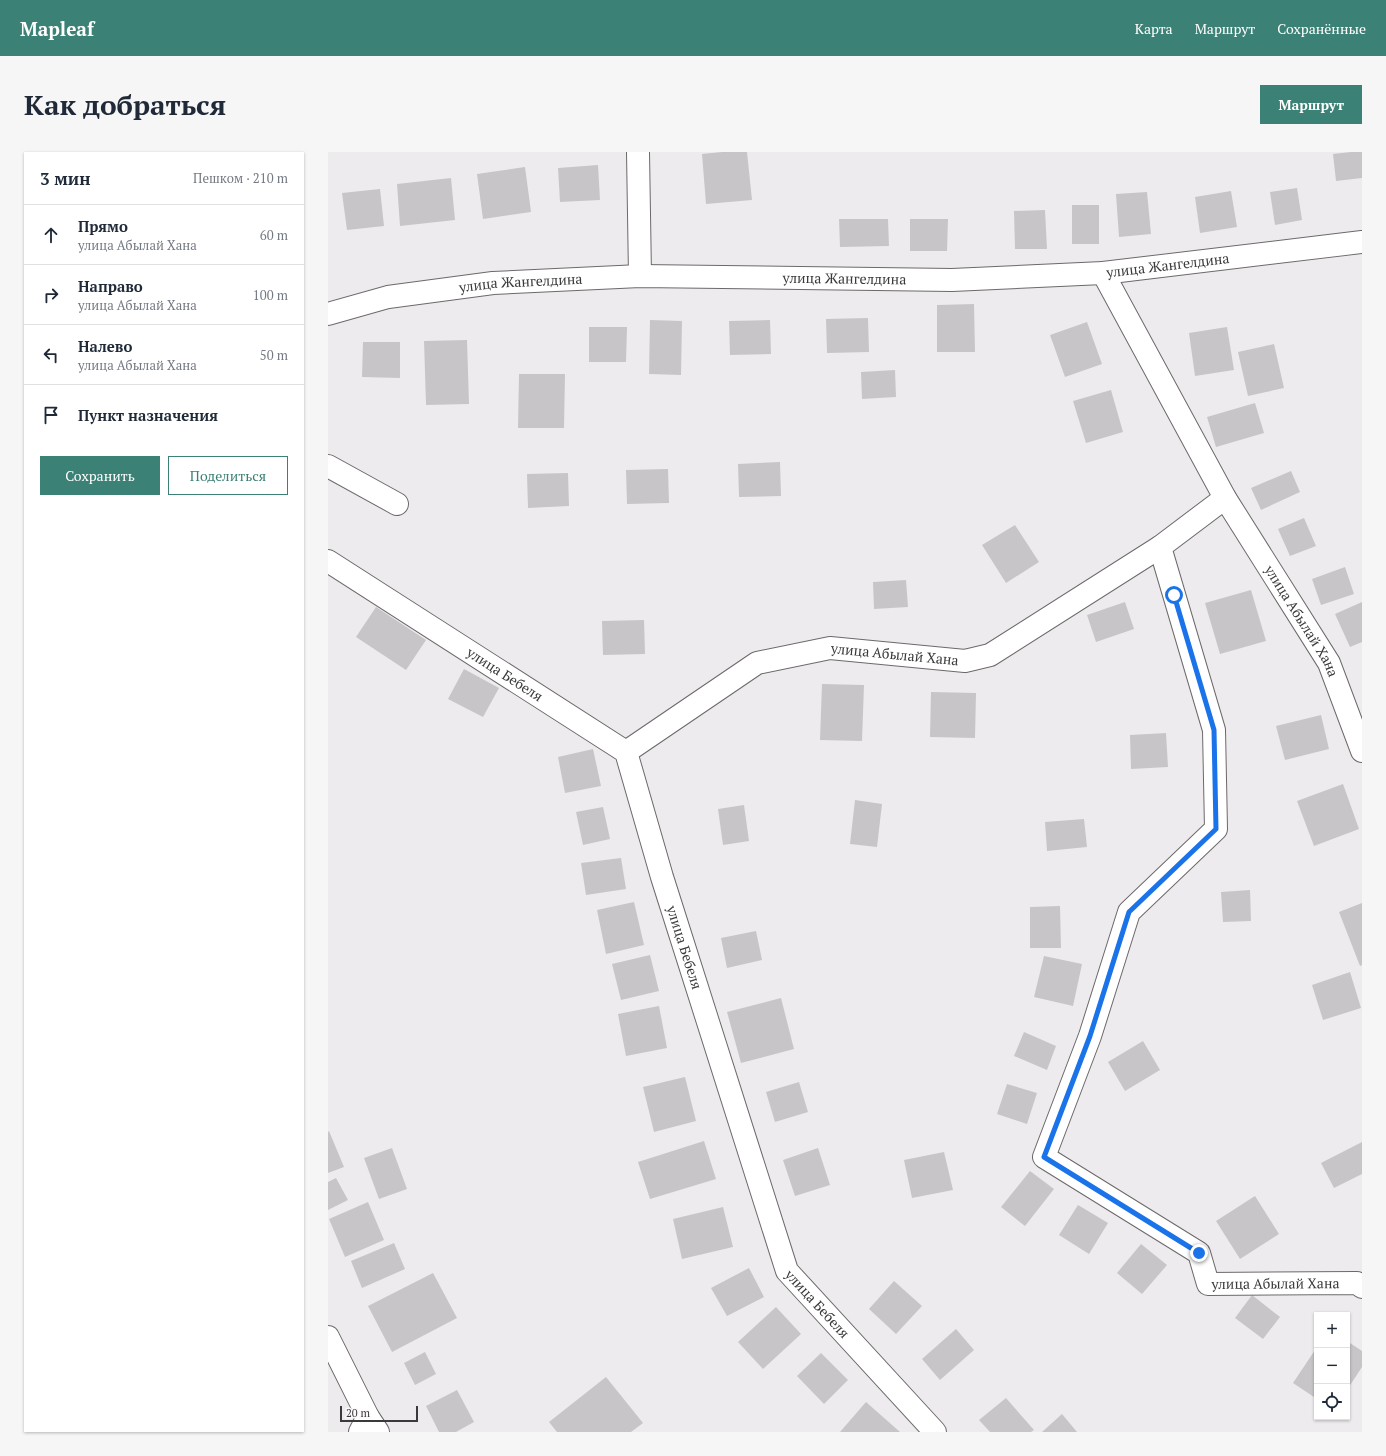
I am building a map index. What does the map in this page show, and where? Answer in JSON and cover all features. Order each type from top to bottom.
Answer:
[{"type":"street","points":[[638,152],[640,276]]},
{"type":"street","name":"улица Жангелдина","points":[[328,314],[388,297],[493,283],[640,276],[952,280],[1103,273],[1362,242]]},
{"type":"street","name":"улица Абылай Хана","points":[[1103,273],[1225,498],[1329,663],[1362,751]]},
{"type":"street","points":[[328,466],[397,504]]},
{"type":"street","name":"улица Абылай Хана","points":[[626,752],[757,663],[830,648],[965,662],[990,654],[1160,547],[1225,498]]},
{"type":"street","name":"улица Абылай Хана","points":[[1160,547],[1214,730],[1216,829],[1129,912],[1090,1036],[1044,1157],[1199,1253],[1208,1284],[1357,1283],[1362,1287]]},
{"type":"street","name":"улица Бебеля","points":[[328,561],[626,752],[662,877],[787,1271],[935,1432]]},
{"type":"street","points":[[328,1337],[369,1427]]},
{"type":"building","points":[[747,152],[752,200],[706,204],[702,154]]},
{"type":"building","points":[[1362,152],[1362,178],[1336,181],[1333,154]]},
{"type":"building","points":[[598,165],[600,200],[560,202],[558,168]]},
{"type":"building","points":[[525,167],[531,212],[483,219],[477,174]]},
{"type":"building","points":[[451,178],[455,220],[400,226],[397,184]]},
{"type":"building","points":[[1297,188],[1302,220],[1275,225],[1270,192]]},
{"type":"building","points":[[380,189],[384,226],[347,230],[342,193]]},
{"type":"building","points":[[1231,191],[1237,227],[1200,233],[1195,197]]},
{"type":"building","points":[[1147,192],[1151,234],[1119,237],[1116,194]]},
{"type":"building","points":[[1072,205],[1099,205],[1099,244],[1072,244]]},
{"type":"building","points":[[1045,210],[1047,249],[1015,249],[1014,211]]},
{"type":"building","points":[[839,219],[888,219],[889,246],[840,247]]},
{"type":"building","points":[[910,219],[948,219],[947,251],[910,251]]},
{"type":"building","points":[[974,304],[975,352],[937,352],[937,305]]},
{"type":"building","points":[[868,318],[869,352],[827,353],[826,319]]},
{"type":"building","points":[[650,320],[682,321],[681,375],[649,374]]},
{"type":"building","points":[[770,320],[771,354],[730,355],[729,321]]},
{"type":"building","points":[[1087,322],[1102,364],[1065,377],[1050,335]]},
{"type":"building","points":[[589,327],[627,327],[626,362],[589,362]]},
{"type":"building","points":[[1227,327],[1234,370],[1195,376],[1189,333]]},
{"type":"building","points":[[467,340],[469,404],[426,405],[424,341]]},
{"type":"building","points":[[363,342],[400,342],[400,378],[362,377]]},
{"type":"building","points":[[1274,344],[1284,388],[1248,396],[1238,352]]},
{"type":"building","points":[[895,370],[896,397],[862,399],[861,372]]},
{"type":"building","points":[[519,374],[565,374],[564,428],[518,428]]},
{"type":"building","points":[[1111,390],[1123,432],[1086,443],[1073,401]]},
{"type":"building","points":[[1255,403],[1264,433],[1216,447],[1207,417]]},
{"type":"building","points":[[780,462],[781,496],[739,497],[738,464]]},
{"type":"building","points":[[668,469],[669,503],[627,504],[626,470]]},
{"type":"building","points":[[1291,471],[1300,492],[1261,510],[1251,488]]},
{"type":"building","points":[[568,473],[569,506],[528,508],[527,474]]},
{"type":"building","points":[[1304,518],[1316,546],[1290,556],[1278,529]]},
{"type":"building","points":[[1015,525],[1039,562],[1006,583],[982,545]]},
{"type":"building","points":[[1345,567],[1354,594],[1321,605],[1312,579]]},
{"type":"building","points":[[906,580],[908,607],[874,609],[873,582]]},
{"type":"building","points":[[1251,590],[1266,641],[1220,654],[1205,603]]},
{"type":"building","points":[[1125,602],[1134,629],[1096,642],[1087,615]]},
{"type":"building","points":[[1362,602],[1362,642],[1350,647],[1335,614]]},
{"type":"building","points":[[376,607],[426,640],[406,670],[356,637]]},
{"type":"building","points":[[644,620],[645,654],[603,655],[602,621]]},
{"type":"building","points":[[464,669],[499,688],[483,717],[448,699]]},
{"type":"building","points":[[822,684],[864,685],[862,741],[820,740]]},
{"type":"building","points":[[931,692],[976,693],[975,738],[930,737]]},
{"type":"building","points":[[1321,715],[1329,749],[1285,760],[1276,726]]},
{"type":"building","points":[[1166,733],[1168,767],[1131,769],[1130,735]]},
{"type":"building","points":[[593,749],[601,786],[565,793],[558,757]]},
{"type":"building","points":[[1343,784],[1359,829],[1314,846],[1297,801]]},
{"type":"building","points":[[855,800],[882,804],[877,847],[850,844]]},
{"type":"building","points":[[744,805],[749,841],[723,845],[718,809]]},
{"type":"building","points":[[603,807],[610,839],[583,845],[576,812]]},
{"type":"building","points":[[1084,819],[1087,847],[1047,851],[1045,822]]},
{"type":"building","points":[[621,858],[626,889],[586,895],[581,863]]},
{"type":"building","points":[[1250,890],[1251,921],[1223,922],[1221,892]]},
{"type":"building","points":[[634,902],[644,945],[606,954],[597,910]]},
{"type":"building","points":[[1362,903],[1362,965],[1360,966],[1339,912]]},
{"type":"building","points":[[1060,906],[1061,948],[1030,948],[1030,907]]},
{"type":"building","points":[[756,931],[762,960],[727,968],[721,938]]},
{"type":"building","points":[[650,955],[659,991],[621,1000],[612,964]]},
{"type":"building","points":[[1044,956],[1082,964],[1073,1006],[1034,997]]},
{"type":"building","points":[[1350,972],[1361,1008],[1323,1020],[1312,985]]},
{"type":"building","points":[[781,998],[794,1049],[741,1063],[727,1012]]},
{"type":"building","points":[[659,1006],[667,1048],[626,1056],[618,1014]]},
{"type":"building","points":[[1024,1032],[1056,1046],[1047,1070],[1014,1056]]},
{"type":"building","points":[[1143,1041],[1160,1070],[1125,1091],[1108,1062]]},
{"type":"building","points":[[685,1077],[696,1121],[654,1132],[643,1087]]},
{"type":"building","points":[[799,1082],[808,1112],[775,1122],[766,1092]]},
{"type":"building","points":[[1007,1084],[1037,1093],[1027,1124],[997,1114]]},
{"type":"building","points":[[329,1131],[344,1167],[328,1173],[328,1132]]},
{"type":"building","points":[[704,1141],[716,1179],[650,1199],[638,1162]]},
{"type":"building","points":[[1362,1142],[1362,1174],[1334,1188],[1321,1163]]},
{"type":"building","points":[[392,1148],[407,1189],[379,1199],[364,1158]]},
{"type":"building","points":[[818,1148],[830,1185],[795,1196],[783,1160]]},
{"type":"building","points":[[944,1152],[953,1190],[912,1198],[904,1160]]},
{"type":"building","points":[[1030,1171],[1054,1189],[1025,1226],[1001,1207]]},
{"type":"building","points":[[336,1178],[348,1200],[328,1210],[328,1182]]},
{"type":"building","points":[[1255,1196],[1279,1234],[1240,1259],[1216,1221]]},
{"type":"building","points":[[368,1202],[384,1240],[345,1257],[329,1219]]},
{"type":"building","points":[[1078,1205],[1108,1223],[1089,1254],[1059,1235]]},
{"type":"building","points":[[723,1207],[733,1247],[682,1259],[673,1219]]},
{"type":"building","points":[[394,1243],[405,1269],[362,1288],[351,1261]]},
{"type":"building","points":[[1141,1244],[1167,1265],[1142,1294],[1117,1273]]},
{"type":"building","points":[[749,1268],[764,1297],[727,1316],[711,1288]]},
{"type":"building","points":[[433,1273],[457,1318],[392,1352],[368,1306]]},
{"type":"building","points":[[894,1281],[922,1306],[896,1334],[869,1309]]},
{"type":"building","points":[[1252,1295],[1280,1317],[1263,1339],[1235,1318]]},
{"type":"building","points":[[776,1307],[801,1334],[763,1369],[738,1342]]},
{"type":"building","points":[[956,1329],[974,1350],[940,1380],[922,1359]]},
{"type":"building","points":[[1350,1343],[1362,1351],[1362,1367],[1350,1385]]},
{"type":"building","points":[[425,1352],[436,1374],[415,1385],[404,1363]]},
{"type":"building","points":[[1314,1352],[1314,1397],[1293,1383]]},
{"type":"building","points":[[821,1353],[848,1380],[824,1404],[797,1376]]},
{"type":"building","points":[[606,1377],[643,1423],[631,1432],[557,1432],[549,1422]]},
{"type":"building","points":[[457,1390],[474,1422],[456,1432],[439,1432],[426,1406]]},
{"type":"building","points":[[1006,1398],[1034,1430],[1031,1432],[990,1432],[979,1420]]},
{"type":"building","points":[[866,1402],[900,1432],[840,1432]]},
{"type":"building","points":[[1062,1414],[1077,1432],[1042,1432]]},
{"type":"route","points":[[1174,595],[1214,730],[1216,829],[1129,912],[1090,1036],[1044,1157],[1199,1253]]}]
